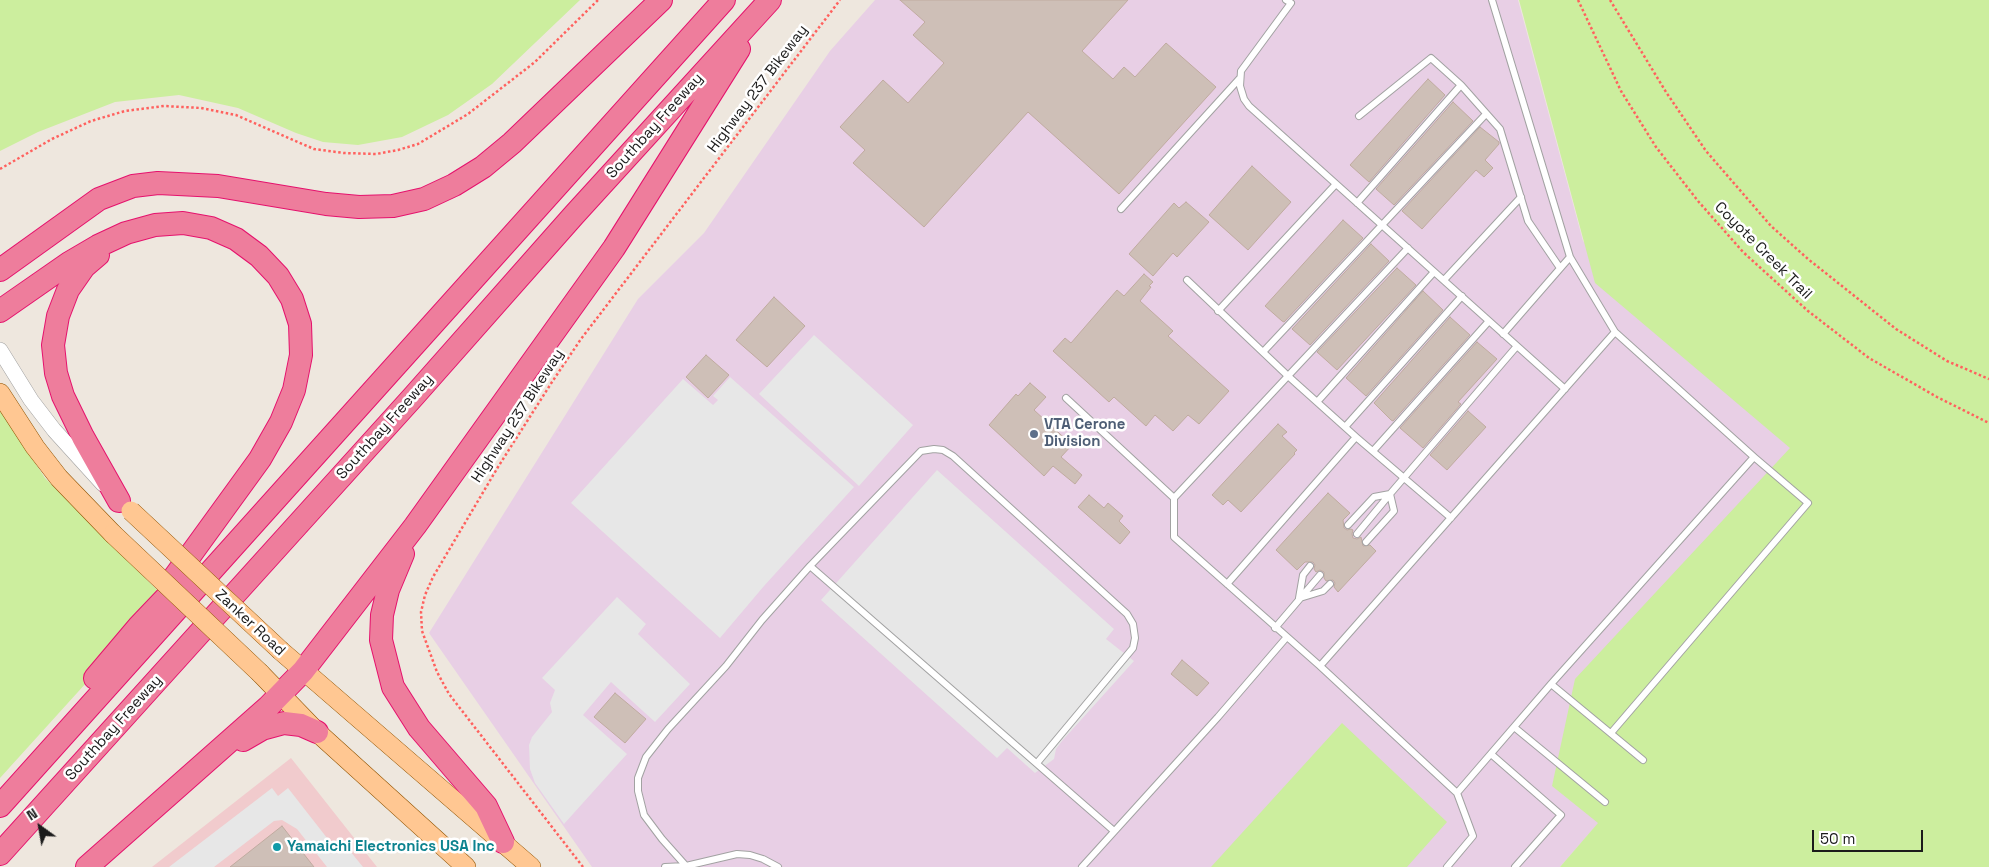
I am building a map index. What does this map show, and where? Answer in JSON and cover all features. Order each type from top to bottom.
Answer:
[{"type":"highway","points":[[0,270],[100,199],[133,186],[158,183],[218,186],[326,204],[360,207],[393,206],[424,199],[454,185],[512,143],[661,0]]},
{"type":"highway","points":[[0,786],[139,626],[279,478],[706,0]]},
{"type":"highway","points":[[0,806],[724,0]]},
{"type":"highway","points":[[87,867],[281,695],[303,671],[415,526],[614,248],[770,0]]},
{"type":"highway","name":"Southbay Freeway","points":[[0,854],[400,411],[574,215],[770,0]]},
{"type":"highway","points":[[0,311],[69,263],[98,246],[126,233],[156,224],[183,223],[211,228],[236,239],[259,256],[278,276],[292,299],[300,324],[301,355],[294,390],[284,414],[260,459],[139,626]]},
{"type":"highway","points":[[125,506],[82,437],[63,396],[56,373],[54,345],[58,316],[68,290],[84,267],[105,248],[126,233]]},
{"type":"highway","points":[[0,254],[14,252],[45,238]]},
{"type":"highway","points":[[415,526],[388,590],[382,616],[381,640],[386,663],[393,687],[405,708],[419,728],[486,806],[503,842]]},
{"type":"highway","points":[[200,767],[250,735],[273,726],[292,724],[317,732]]},
{"type":"main road","name":"Zanker Road","points":[[0,393],[35,447],[59,478],[113,534],[260,673],[317,732],[466,867]]},
{"type":"main road","name":"Zanker Road","points":[[125,506],[280,651],[531,867]]},
{"type":"street","name":"Zanker Road","points":[[0,350],[54,430],[82,463],[125,506]]},
{"type":"lane","points":[[1492,0],[1570,257],[1615,332],[1808,503],[1611,733]]},
{"type":"lane","points":[[1290,1],[1244,65],[1240,78],[1242,93],[1249,106],[1565,389]]},
{"type":"lane","points":[[1359,116],[1431,58],[1461,85],[1500,129],[1528,221],[1560,268]]},
{"type":"lane","points":[[1121,209],[1240,78]]},
{"type":"lane","points":[[1357,203],[1461,85]]},
{"type":"lane","points":[[1263,352],[1486,114]]},
{"type":"lane","points":[[1218,311],[1336,184]]},
{"type":"lane","points":[[1444,280],[1521,197]]},
{"type":"lane","points":[[1408,248],[1174,498],[1174,537],[1286,638],[1320,666],[1457,793],[1473,836],[1447,867]]},
{"type":"lane","points":[[1503,334],[1570,257]]},
{"type":"lane","points":[[1317,402],[1434,272]]},
{"type":"lane","points":[[1187,280],[1288,376],[1450,518]]},
{"type":"lane","points":[[1345,427],[1462,296]]},
{"type":"lane","points":[[1373,451],[1489,321]]},
{"type":"lane","points":[[1320,666],[1615,332]]},
{"type":"lane","points":[[1357,534],[1517,346]]},
{"type":"lane","points":[[1066,398],[1174,498]]},
{"type":"lane","points":[[1226,584],[1356,437]]},
{"type":"lane","points":[[686,866],[644,815],[638,791],[638,778],[646,757],[810,566],[921,451],[943,450],[953,456],[1127,614],[1133,624],[1135,638],[1133,648],[1037,763]]},
{"type":"lane","points":[[1457,793],[1551,684],[1754,457]]},
{"type":"lane","points":[[1348,525],[1374,497],[1390,494]]},
{"type":"lane","points":[[1366,542],[1394,511],[1390,494]]},
{"type":"lane","points":[[810,566],[1114,831]]},
{"type":"lane","points":[[1299,599],[1303,575],[1310,566]]},
{"type":"lane","points":[[1275,628],[1320,575]]},
{"type":"lane","points":[[1299,599],[1323,591],[1330,584]]},
{"type":"lane","points":[[1082,867],[1218,717],[1286,638]]},
{"type":"lane","points":[[1551,684],[1643,760]]},
{"type":"lane","points":[[1514,727],[1605,802]]},
{"type":"lane","points":[[1491,754],[1561,815],[1515,867]]},
{"type":"lane","points":[[665,867],[686,866],[737,854],[763,859],[778,867]]},
{"type":"path","points":[[0,169],[91,121],[125,110],[164,106],[201,108],[236,115],[314,149],[344,153],[376,154],[398,150],[418,144],[468,114],[535,62],[598,0]]},
{"type":"path","name":"Highway 237 Bikeway","points":[[583,867],[449,694],[422,631],[421,612],[425,595],[433,577],[498,467],[581,339],[840,0]]},
{"type":"path","name":"Coyote Creek Trail","points":[[1578,0],[1621,91],[1656,147],[1698,201],[1743,252],[1808,311],[1869,358],[1936,397],[1989,423]]},
{"type":"path","points":[[1610,0],[1629,28],[1666,92],[1706,151],[1771,226],[1808,259],[1896,329],[1947,361],[1989,379]]},
{"type":"shaded area","name":"VTA Cerone Division","points":[[875,0],[1518,0],[1583,241],[1879,504],[1560,867],[592,867],[429,633],[638,299],[704,233],[830,51]]},
{"type":"shaded area","points":[[814,335],[913,425],[859,486],[759,394]]},
{"type":"shaded area","points":[[730,377],[854,487],[764,586],[720,638],[571,503],[683,379],[713,405],[718,400],[713,396]]},
{"type":"shaded area","points":[[937,470],[1114,629],[1106,639],[1134,661],[1062,741],[1056,749],[1054,759],[1035,773],[1007,748],[997,758],[821,600]]},
{"type":"shaded area","points":[[617,597],[646,624],[638,634],[690,684],[655,722],[611,682],[583,715],[627,754],[564,824],[535,783],[530,769],[529,745],[532,737],[552,712],[550,703],[555,690],[542,678]]},
{"type":"shaded area","points":[[291,758],[377,867],[152,867]]},
{"type":"shaded area","points":[[272,788],[278,796],[288,788],[338,852],[346,846],[363,867],[327,867],[297,829],[282,820],[274,821],[214,867],[169,867]]},
{"type":"green space","points":[[0,0],[580,0],[492,84],[448,115],[402,137],[358,145],[323,142],[296,133],[238,108],[179,95],[115,102],[38,132],[0,151]]},
{"type":"green space","points":[[1519,0],[1989,0],[1989,867],[1560,867],[1598,823],[1552,786],[1575,679],[1790,448],[1595,283]]},
{"type":"green space","points":[[0,410],[45,478],[164,597],[0,778]]},
{"type":"green space","points":[[1342,723],[1447,822],[1407,867],[1211,867]]},
{"type":"building","points":[[900,0],[1128,0],[1082,51],[1113,79],[1124,67],[1135,77],[1166,43],[1216,87],[1119,194],[1028,112],[924,227],[853,163],[865,150],[840,127],[883,80],[908,103],[944,63],[913,35],[925,22]]},
{"type":"building","points":[[1428,79],[1445,95],[1369,182],[1350,165]]},
{"type":"building","points":[[1453,102],[1473,121],[1394,205],[1376,189]]},
{"type":"building","points":[[1480,127],[1499,142],[1485,160],[1493,168],[1484,177],[1476,170],[1422,229],[1402,211]]},
{"type":"building","points":[[1252,166],[1291,202],[1248,250],[1209,215]]},
{"type":"building","points":[[1186,202],[1209,222],[1177,257],[1173,253],[1153,276],[1129,254],[1174,203],[1179,208]]},
{"type":"building","points":[[1343,220],[1363,238],[1284,322],[1282,321],[1265,306]]},
{"type":"building","points":[[1371,244],[1389,261],[1310,345],[1292,329]]},
{"type":"building","points":[[1397,268],[1416,285],[1337,370],[1317,352]]},
{"type":"building","points":[[1144,274],[1153,282],[1140,301],[1173,331],[1168,336],[1229,391],[1199,424],[1188,415],[1173,431],[1155,415],[1146,426],[1114,397],[1109,402],[1053,351],[1065,338],[1071,343],[1117,290],[1124,296]]},
{"type":"building","points":[[1423,291],[1443,310],[1366,396],[1346,378]]},
{"type":"building","points":[[774,297],[805,326],[767,367],[736,340]]},
{"type":"building","points":[[1450,317],[1470,335],[1393,421],[1391,420],[1374,403]]},
{"type":"building","points":[[1477,342],[1497,359],[1458,402],[1461,404],[1423,448],[1400,428]]},
{"type":"building","points":[[706,355],[729,375],[708,398],[686,377]]},
{"type":"building","name":"VTA Cerone Division","points":[[1030,383],[1046,397],[1034,410],[1072,445],[1061,457],[1082,475],[1075,484],[1053,466],[1044,476],[989,425],[1016,394],[1018,396]]},
{"type":"building","points":[[1468,411],[1486,427],[1447,470],[1430,455]]},
{"type":"building","points":[[1278,424],[1287,432],[1282,436],[1297,450],[1295,454],[1241,512],[1228,500],[1223,505],[1212,495]]},
{"type":"building","points":[[1328,493],[1350,513],[1343,520],[1344,528],[1353,530],[1353,538],[1361,537],[1363,546],[1370,545],[1376,551],[1338,592],[1334,587],[1335,583],[1333,580],[1326,581],[1324,572],[1320,570],[1316,572],[1313,562],[1305,562],[1297,570],[1276,550]]},
{"type":"building","points":[[1089,495],[1104,508],[1108,503],[1123,516],[1119,521],[1130,532],[1120,544],[1078,507]]},
{"type":"building","points":[[1182,660],[1209,683],[1197,696],[1171,674]]},
{"type":"building","points":[[615,693],[646,719],[625,743],[594,717]]},
{"type":"building","name":"Yamaichi Electronics USA Inc","points":[[282,826],[314,867],[230,867]]},
{"type":"place","name":"VTA Cerone Division","points":[[1034,434]]},
{"type":"place","name":"Yamaichi Electronics USA Inc","points":[[277,847]]}]
